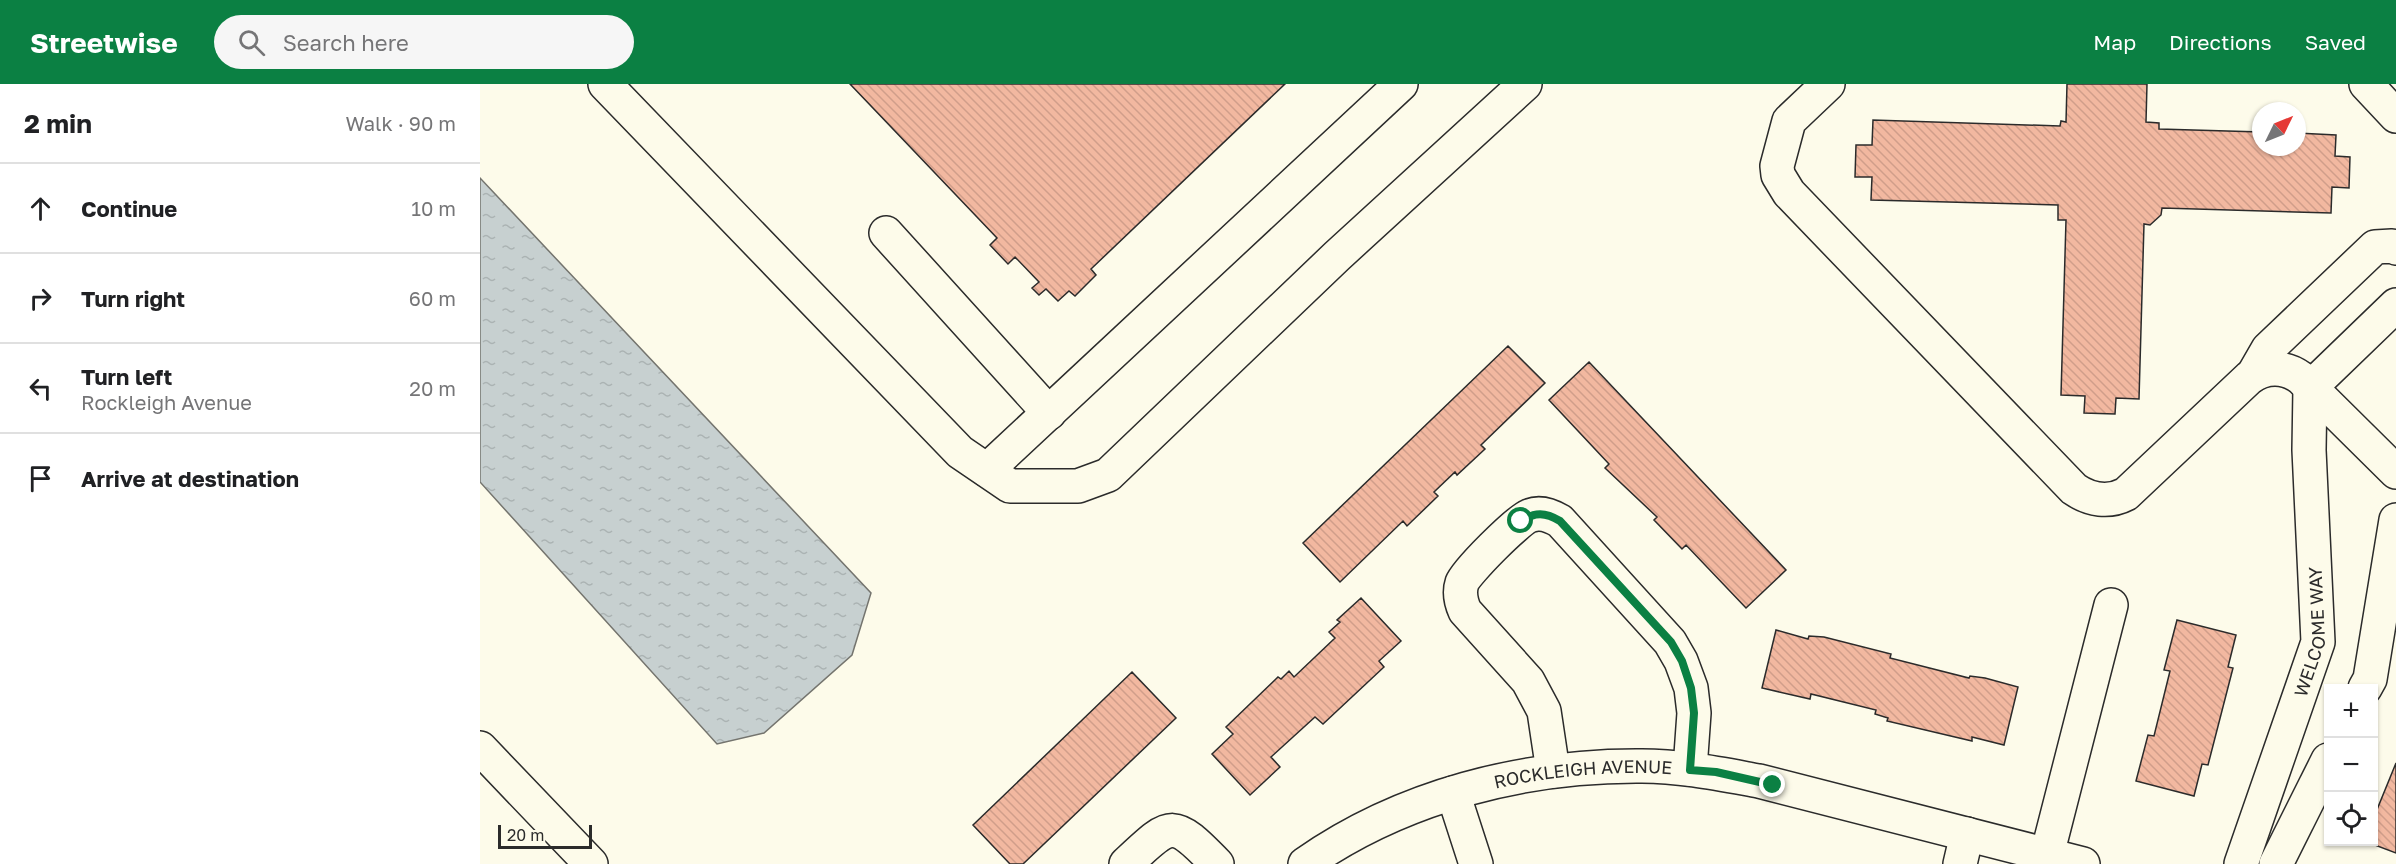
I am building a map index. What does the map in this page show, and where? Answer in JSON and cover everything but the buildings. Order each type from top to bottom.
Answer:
[{"type":"street","points":[[605,84],[960,452],[1010,486],[1078,486],[1108,475],[1337,256],[1525,84]]},
{"type":"street","points":[[987,471],[1401,84]]},
{"type":"street","points":[[1828,84],[1789,121],[1777,166],[1778,175],[1789,194],[2081,494],[2102,500],[2122,496],[2134,488],[2253,375],[2268,349],[2375,247],[2392,246],[2396,248]]},
{"type":"street","points":[[2366,84],[2396,116]]},
{"type":"street","points":[[886,233],[1048,413]]},
{"type":"street","points":[[2310,388],[2396,305]]},
{"type":"street","points":[[2253,375],[2266,369],[2291,371],[2396,472]]},
{"type":"street","name":"WELCOME WAY","points":[[2241,864],[2318,642],[2309,450],[2310,388]]},
{"type":"street","points":[[1553,771],[1544,711],[1535,691],[1465,611],[1461,600],[1463,581],[1470,571],[1521,521],[1536,514],[1551,516],[1560,521],[1671,642],[1684,668],[1693,702],[1694,724],[1690,770]]},
{"type":"street","points":[[2367,684],[2370,679],[2396,520]]},
{"type":"street","points":[[2047,855],[2111,605]]},
{"type":"street","points":[[480,748],[591,864]]},
{"type":"street","name":"ROCKLEIGH AVENUE","points":[[1305,864],[1384,819],[1453,793],[1524,775],[1642,766],[1690,770],[1759,781],[1963,849],[2047,855],[2083,864]]},
{"type":"street","points":[[2276,864],[2324,768]]},
{"type":"street","points":[[1453,793],[1476,864]]},
{"type":"street","points":[[1126,864],[1159,834],[1171,830],[1188,834],[1217,864]]},
{"type":"water","points":[[480,178],[871,593],[852,655],[764,733],[717,744],[480,482]]},
{"type":"route","points":[[1521,521],[1529,516],[1543,513],[1560,521],[1671,642],[1677,656],[1682,661],[1691,688],[1694,724],[1690,770],[1716,772],[1773,785]]}]
